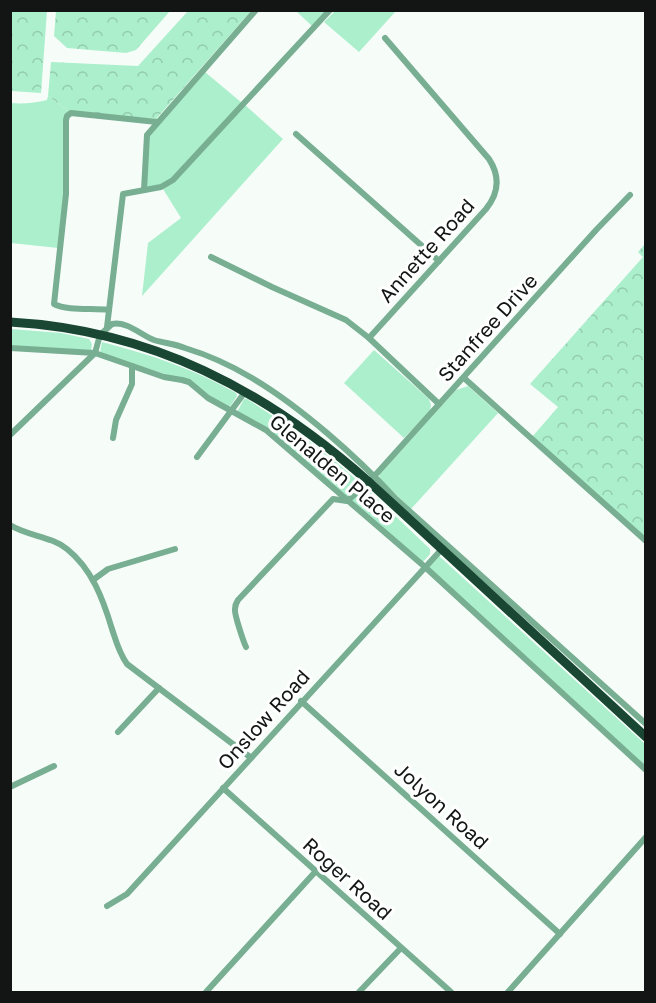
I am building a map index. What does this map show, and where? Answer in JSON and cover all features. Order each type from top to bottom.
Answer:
[{"type":"highway","points":[[10,322],[104,331],[219,377],[295,422],[372,479],[433,537],[441,550],[645,737]]},
{"type":"street","points":[[144,190],[147,135],[256,10]]},
{"type":"street","points":[[10,435],[95,353],[109,310],[123,194],[161,187],[173,180],[330,10]]},
{"type":"street","name":"Annette Road","points":[[369,338],[496,194],[497,175],[489,159],[385,38]]},
{"type":"street","points":[[109,310],[80,309],[54,304],[66,194],[67,116],[71,113],[157,122]]},
{"type":"street","points":[[296,134],[439,261]]},
{"type":"street","name":"Stanfree Drive","points":[[246,647],[235,614],[234,607],[238,600],[333,499],[347,501],[372,479],[630,195]]},
{"type":"street","points":[[211,257],[282,292],[340,316],[369,338],[439,404]]},
{"type":"street","points":[[104,331],[112,324],[121,323],[157,341],[187,348],[252,378],[292,406],[372,479]]},
{"type":"street","name":"Glenalden Place","points":[[10,348],[95,353],[164,377],[189,382],[208,398],[266,430],[425,567],[645,770]]},
{"type":"street","points":[[113,438],[116,420],[132,384],[132,366]]},
{"type":"street","points":[[464,378],[645,541]]},
{"type":"street","points":[[197,457],[244,392]]},
{"type":"street","points":[[10,525],[21,532],[68,549],[100,592],[122,657],[127,664],[250,758]]},
{"type":"street","points":[[433,537],[504,597],[645,724]]},
{"type":"street","points":[[93,580],[108,569],[175,549]]},
{"type":"street","name":"Onslow Road","points":[[107,906],[126,894],[441,550]]},
{"type":"street","points":[[493,598],[504,597]]},
{"type":"street","points":[[118,732],[159,688]]},
{"type":"street","name":"Jolyon Road","points":[[301,701],[560,934]]},
{"type":"street","points":[[10,787],[54,766]]},
{"type":"street","name":"Roger Road","points":[[223,788],[451,993]]},
{"type":"street","points":[[508,993],[645,837]]},
{"type":"street","points":[[206,993],[316,871]]},
{"type":"street","points":[[359,993],[400,948]]},
{"type":"green space","points":[[56,10],[170,11],[136,50],[126,53],[67,48],[54,36]]},
{"type":"green space","points":[[10,11],[47,11],[41,93],[11,91]]},
{"type":"green space","points":[[188,11],[251,11],[156,119],[70,112],[48,96],[51,62],[138,66]]},
{"type":"green space","points":[[296,11],[328,11],[313,27]]},
{"type":"green space","points":[[335,11],[396,11],[359,52],[324,22]]},
{"type":"green space","points":[[205,72],[242,103],[172,179],[161,186],[146,188],[149,136]]},
{"type":"green space","points":[[48,96],[70,112],[65,115],[64,194],[58,248],[11,243],[10,103],[38,102],[47,100]]},
{"type":"green space","points":[[245,105],[283,139],[142,296],[148,243],[181,218],[163,189]]},
{"type":"green space","points":[[645,244],[645,539],[532,437],[558,407],[530,384],[643,257],[638,252]]},
{"type":"green space","points":[[11,329],[61,333],[89,339],[92,344],[91,350],[11,346]]},
{"type":"green space","points":[[102,342],[188,369],[220,384],[236,393],[237,396],[229,408],[174,377],[100,353]]},
{"type":"green space","points":[[374,350],[429,399],[430,411],[404,438],[344,383]]},
{"type":"green space","points":[[468,386],[498,413],[411,509],[379,478],[380,474],[456,390]]},
{"type":"green space","points":[[244,399],[277,419],[333,460],[360,483],[356,490],[345,497],[267,430],[237,412]]},
{"type":"green space","points":[[364,489],[368,490],[430,549],[430,554],[422,563],[350,501]]},
{"type":"green space","points":[[438,555],[645,744],[645,769],[426,567]]}]
